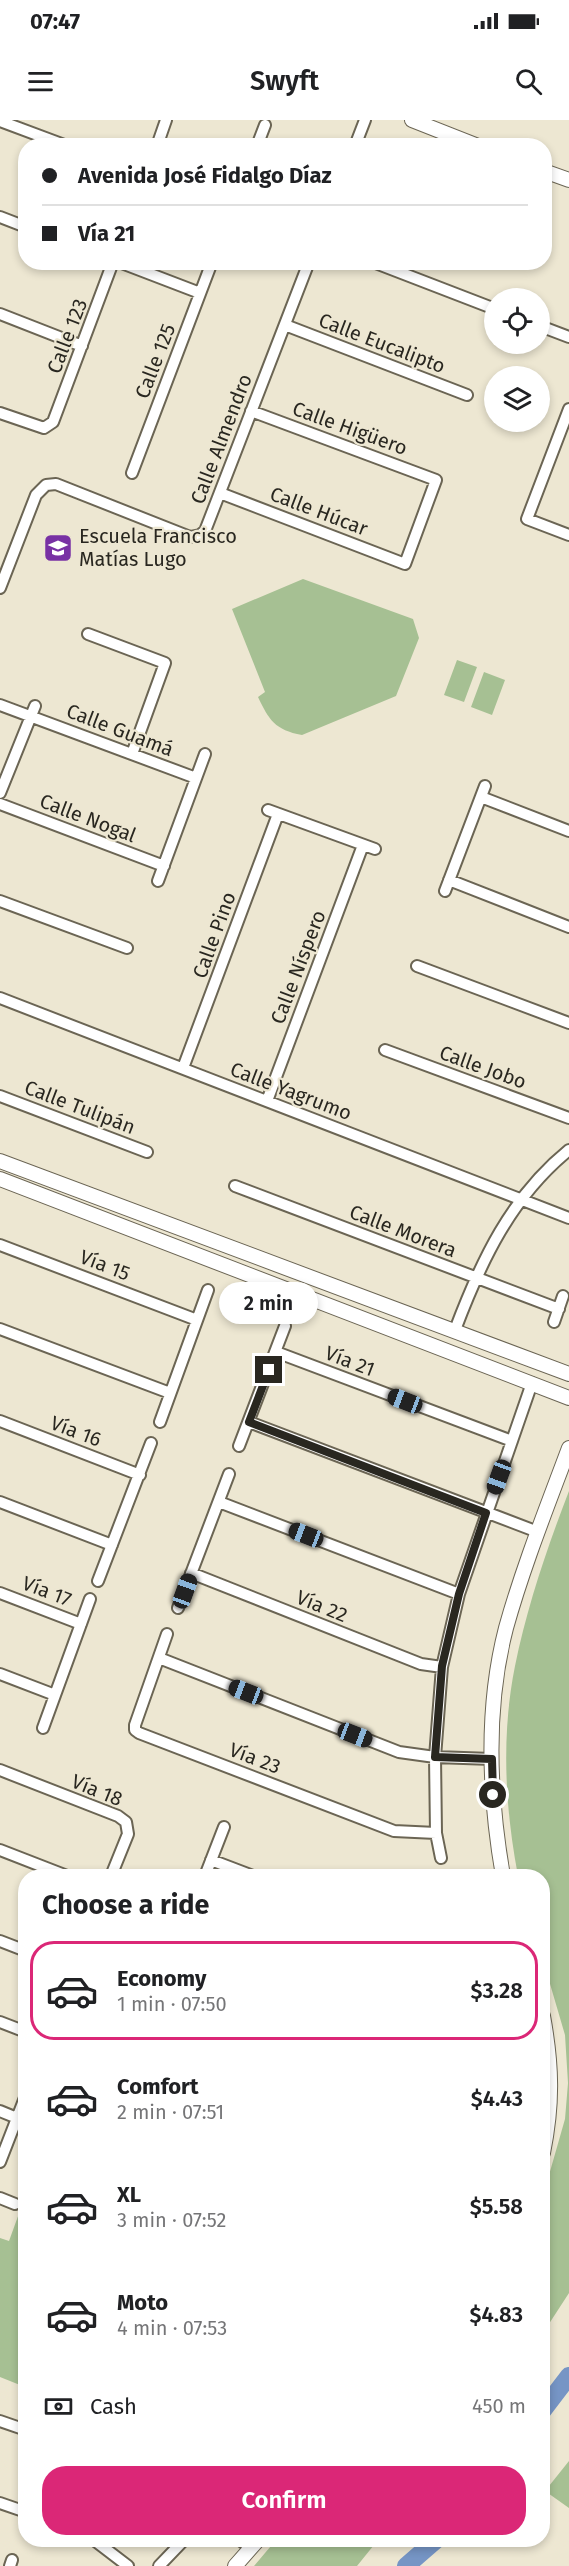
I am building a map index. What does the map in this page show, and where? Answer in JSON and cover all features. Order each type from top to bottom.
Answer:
[{"type":"main road","points":[[421,122],[459,138]]},
{"type":"main road","points":[[552,174],[569,180]]},
{"type":"main road","points":[[0,1161],[569,1374]]},
{"type":"main road","points":[[0,1179],[569,1398]]},
{"type":"main road","points":[[502,1869],[495,1831],[492,1759],[492,1712],[499,1665],[515,1597],[569,1448]]},
{"type":"main road","points":[[550,2055],[552,2103],[550,2114]]},
{"type":"main road","points":[[235,2566],[247,2547]]},
{"type":"street","points":[[0,120],[46,138]]},
{"type":"street","points":[[160,138],[166,120]]},
{"type":"street","points":[[358,138],[365,120]]},
{"type":"street","points":[[260,138],[265,125]]},
{"type":"street","points":[[0,217],[18,224]]},
{"type":"street","name":"Calle 123","points":[[0,412],[44,428],[53,422],[110,270]]},
{"type":"street","points":[[140,270],[200,293]]},
{"type":"street","name":"Calle 125","points":[[132,473],[209,270]]},
{"type":"street","name":"Calle Almendro","points":[[0,588],[36,495],[46,485],[56,484],[190,537],[200,536],[205,531],[306,270]]},
{"type":"street","points":[[394,270],[484,305]]},
{"type":"street","points":[[0,314],[82,346]]},
{"type":"street","name":"Calle Eucalipto","points":[[285,325],[467,395]]},
{"type":"street","points":[[550,330],[569,337]]},
{"type":"street","points":[[569,409],[527,519],[569,535]]},
{"type":"street","name":"Calle Higüero","points":[[251,411],[436,480],[405,564]]},
{"type":"street","name":"Calle Húcar","points":[[220,493],[405,564]]},
{"type":"street","points":[[88,634],[165,663],[132,754]]},
{"type":"street","name":"Calle Guamá","points":[[0,705],[33,711],[132,754],[196,778]]},
{"type":"street","points":[[0,793],[33,711]]},
{"type":"street","points":[[158,881],[205,754]]},
{"type":"street","points":[[485,786],[447,886],[569,927]]},
{"type":"street","points":[[481,797],[569,831]]},
{"type":"street","name":"Calle Nogal","points":[[0,804],[164,866]]},
{"type":"street","name":"Calle Pino","points":[[183,1068],[273,812],[363,845]]},
{"type":"street","points":[[363,845],[375,849]]},
{"type":"street","name":"Calle Níspero","points":[[267,1101],[363,845]]},
{"type":"street","points":[[0,901],[126,948]]},
{"type":"street","points":[[417,966],[569,1023]]},
{"type":"street","name":"Calle Yagrumo","points":[[0,998],[569,1218]]},
{"type":"street","name":"Calle Jobo","points":[[385,1050],[569,1118]]},
{"type":"street","name":"Calle Tulipán","points":[[0,1096],[147,1152]]},
{"type":"street","points":[[455,1330],[474,1278],[500,1230],[520,1199],[552,1164],[569,1150]]},
{"type":"street","name":"Calle Morera","points":[[235,1186],[559,1309]]},
{"type":"street","name":"Vía 15","points":[[0,1245],[197,1320]]},
{"type":"street","points":[[159,1422],[208,1290]]},
{"type":"street","points":[[554,1322],[563,1296]]},
{"type":"street","points":[[239,1446],[285,1326]]},
{"type":"street","points":[[0,1329],[170,1393]]},
{"type":"street","name":"Vía 21","points":[[276,1352],[512,1441]]},
{"type":"street","points":[[441,1858],[436,1833],[435,1757],[442,1666],[459,1594],[532,1383]]},
{"type":"street","name":"Vía 16","points":[[0,1421],[140,1475]]},
{"type":"street","points":[[249,1422],[538,1532]]},
{"type":"street","points":[[98,1581],[151,1443]]},
{"type":"street","points":[[178,1608],[229,1474]]},
{"type":"street","points":[[0,1502],[112,1545]]},
{"type":"street","points":[[219,1502],[459,1594]]},
{"type":"street","name":"Vía 22","points":[[191,1573],[421,1664],[442,1666]]},
{"type":"street","name":"Vía 17","points":[[0,1593],[81,1624]]},
{"type":"street","name":"Vía 17","points":[[43,1728],[90,1599]]},
{"type":"street","name":"Vía 23","points":[[167,1634],[135,1725],[135,1730],[139,1733],[394,1831],[436,1833]]},
{"type":"street","points":[[159,1658],[399,1752],[435,1757],[492,1759]]},
{"type":"street","points":[[0,1674],[55,1695]]},
{"type":"street","name":"Vía 18","points":[[0,1770],[118,1816],[126,1822],[128,1834],[114,1869]]},
{"type":"street","points":[[208,1869],[224,1827]]},
{"type":"street","points":[[0,1850],[50,1869]]},
{"type":"street","points":[[211,1860],[235,1869]]},
{"type":"street","points":[[0,1941],[18,1948]]},
{"type":"street","points":[[0,2022],[18,2029]]},
{"type":"street","points":[[0,2111],[16,2118]]},
{"type":"street","points":[[0,2162],[18,2113]]},
{"type":"street","points":[[0,2199],[15,2204]]},
{"type":"street","points":[[0,2421],[18,2427]]},
{"type":"street","points":[[0,2503],[18,2509]]},
{"type":"street","points":[[103,2547],[128,2566]]},
{"type":"street","points":[[159,2566],[177,2547]]},
{"type":"green space","points":[[303,579],[413,619],[419,638],[396,696],[302,735],[279,727],[266,712],[258,697],[265,692],[232,609]]},
{"type":"green space","points":[[457,660],[477,667],[464,702],[444,695]]},
{"type":"green space","points":[[484,672],[505,680],[492,715],[471,707]]},
{"type":"green space","points":[[569,1491],[569,2293],[550,2322],[550,2172],[565,2119],[568,2083],[565,2035],[550,1984],[550,1869],[517,1869],[510,1824],[506,1745],[515,1666],[525,1622]]},
{"type":"green space","points":[[18,2216],[18,2384],[0,2377],[0,2238],[9,2241]]},
{"type":"green space","points":[[569,2461],[569,2508],[550,2495],[550,2485]]},
{"type":"green space","points":[[270,2547],[372,2547],[357,2566],[254,2566]]},
{"type":"waterway","points":[[550,2401],[569,2376]]},
{"type":"waterway","points":[[406,2566],[428,2547]]},
{"type":"place","name":"Escuela Francisco Matías Lugo","points":[[58,548]]},
{"type":"route","points":[[269,1370],[249,1422],[486,1513],[459,1594],[442,1666],[435,1757],[492,1759],[493,1795]]}]
